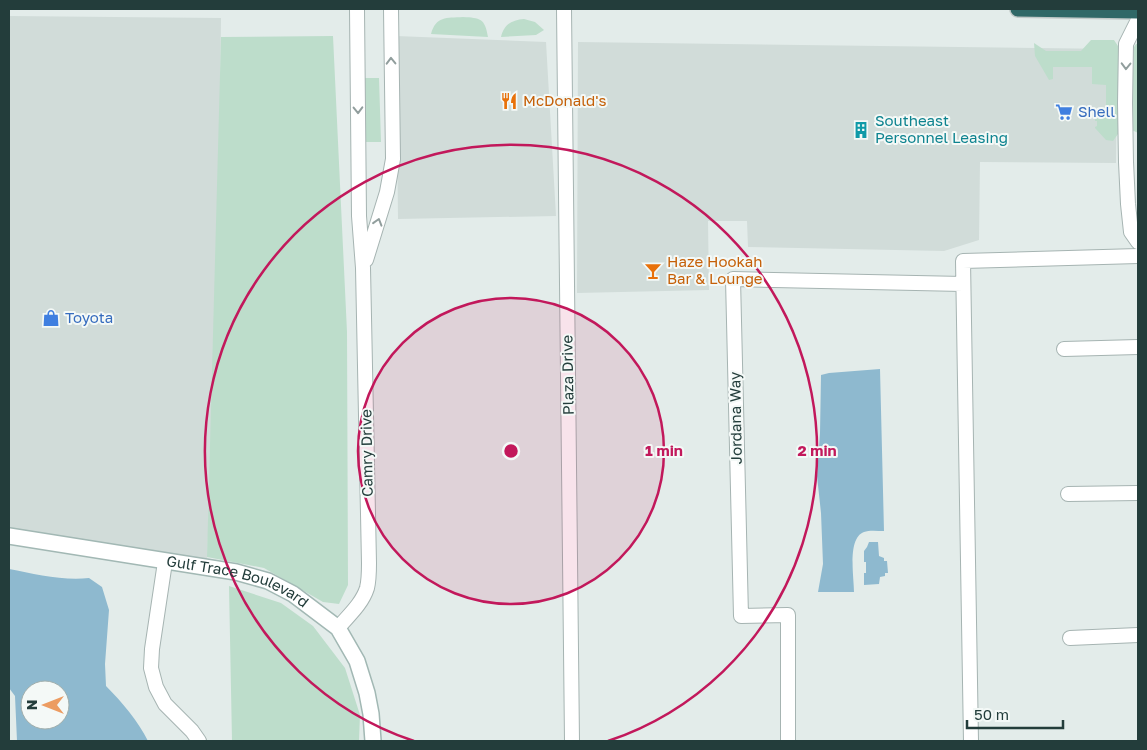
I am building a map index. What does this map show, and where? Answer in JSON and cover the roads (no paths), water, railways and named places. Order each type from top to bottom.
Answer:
[{"type":"highway","points":[[1018,9],[1138,11]]},
{"type":"street","name":"Camry Drive","points":[[338,628],[361,600],[368,586],[369,553],[363,268],[359,216],[356,9]]},
{"type":"street","name":"Camry Drive","points":[[363,268],[387,192],[393,159],[391,9]]},
{"type":"street","name":"Plaza Drive","points":[[564,9],[572,741]]},
{"type":"street","points":[[1138,20],[1126,44],[1125,103],[1129,213],[1131,232],[1138,242]]},
{"type":"street","points":[[971,741],[963,261],[1138,256]]},
{"type":"street","name":"Jordana Way","points":[[788,741],[788,616],[741,616],[733,279],[963,284]]},
{"type":"street","points":[[1064,349],[1138,347]]},
{"type":"street","points":[[1068,494],[1138,493]]},
{"type":"street","name":"Gulf Trace Boulevard","points":[[9,536],[236,572],[268,581],[292,594],[338,628],[356,661],[367,693],[373,741]]},
{"type":"street","points":[[165,562],[151,668],[156,687],[165,704],[192,731],[199,741]]},
{"type":"street","points":[[1070,638],[1138,635]]},
{"type":"water","points":[[880,369],[884,531],[864,532],[855,542],[853,550],[854,592],[818,592],[823,564],[817,476],[821,375]]},
{"type":"water","points":[[869,542],[878,542],[879,556],[884,558],[884,561],[887,561],[888,573],[880,577],[879,584],[864,585],[866,562],[864,562],[864,551]]},
{"type":"water","points":[[9,569],[59,578],[89,578],[102,587],[109,610],[105,664],[106,686],[129,712],[148,741],[17,741],[15,696],[9,688]]},
{"type":"place","name":"McDonald's","points":[[509,101]]},
{"type":"place","name":"Shell","points":[[1064,112]]},
{"type":"place","name":"Southeast Personnel Leasing","points":[[861,130]]},
{"type":"place","name":"Haze Hookah Bar & Lounge","points":[[653,271]]},
{"type":"place","name":"Toyota","points":[[51,318]]}]
